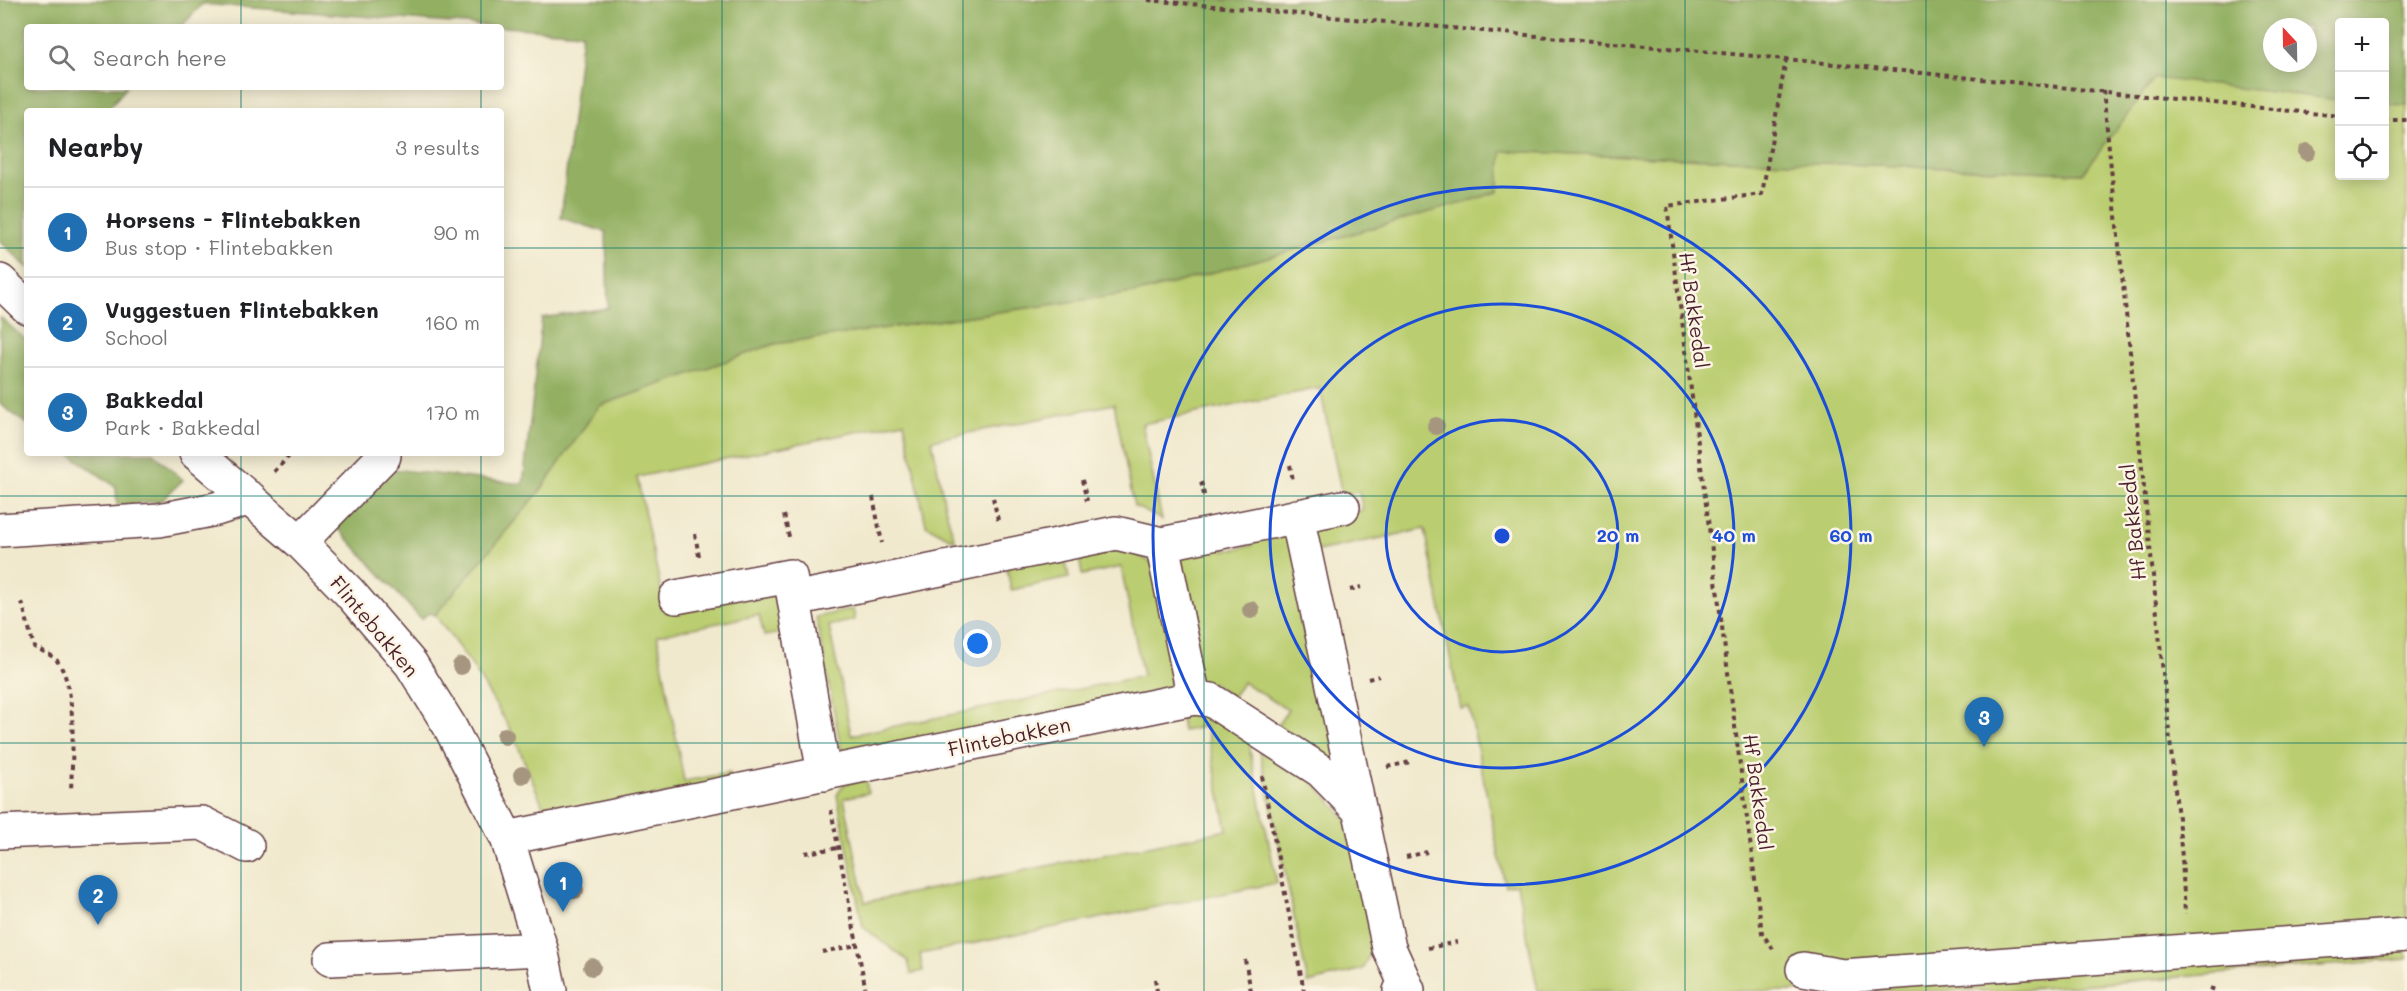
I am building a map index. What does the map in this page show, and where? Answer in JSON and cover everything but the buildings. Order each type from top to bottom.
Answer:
[{"type":"street","points":[[0,281],[24,304]]},
{"type":"street","name":"Flintebakken","points":[[200,456],[300,542],[349,592],[411,664],[449,725],[507,837],[541,949],[550,991]]},
{"type":"street","points":[[300,542],[384,456]]},
{"type":"street","points":[[0,530],[159,520],[216,509],[250,498]]},
{"type":"street","points":[[794,599],[1116,533],[1162,544],[1343,507]]},
{"type":"street","points":[[1297,516],[1389,948],[1408,990],[1400,991]]},
{"type":"street","points":[[1162,544],[1194,698]]},
{"type":"street","points":[[676,597],[790,576],[824,774]]},
{"type":"street","name":"Flintebakken","points":[[507,837],[1194,698],[1211,700],[1321,771],[1358,808]]},
{"type":"street","points":[[0,832],[202,823],[247,846]]},
{"type":"street","points":[[1803,969],[1844,976],[2407,935]]},
{"type":"street","points":[[330,959],[541,949]]},
{"type":"path","points":[[1149,0],[1786,59],[2335,115]]},
{"type":"path","name":"Hf Bakkedal","points":[[1786,59],[1762,194],[1666,206],[1762,933],[1779,957],[1803,969]]},
{"type":"path","name":"Hf Bakkedal","points":[[2103,90],[2182,857],[2187,950]]},
{"type":"path","points":[[2389,120],[2407,120]]},
{"type":"path","points":[[873,497],[889,579]]},
{"type":"path","points":[[22,603],[34,647],[56,660],[64,674],[73,736],[69,829]]},
{"type":"path","points":[[1260,732],[1256,748],[1304,991]]},
{"type":"path","points":[[824,774],[866,991]]},
{"type":"path","points":[[805,853],[838,848]]},
{"type":"path","points":[[822,952],[857,945]]},
{"type":"path","points":[[1245,960],[1251,991]]},
{"type":"path","points":[[1155,979],[1157,991]]},
{"type":"green space","points":[[0,0],[2407,0],[2407,105],[2389,104],[2389,18],[2335,18],[2335,100],[2155,78],[2083,173],[1502,151],[1498,191],[1473,200],[1146,291],[774,344],[599,406],[540,491],[435,615],[429,613],[421,619],[336,526],[392,469],[523,484],[542,318],[608,308],[606,232],[561,218],[582,33],[504,27],[504,24],[464,24],[202,4],[184,24],[24,24],[24,90],[124,90],[109,108],[24,108],[24,264],[0,241]]},
{"type":"green space","points":[[2407,0],[2407,959],[2004,991],[1538,991],[1517,884],[1505,886],[1469,707],[1460,708],[1425,529],[1312,552],[1306,522],[1363,510],[1359,492],[1342,495],[1320,388],[1142,424],[1162,520],[1134,506],[1114,404],[932,440],[945,507],[955,541],[926,525],[904,422],[637,477],[665,608],[779,586],[788,632],[764,636],[759,615],[657,635],[684,781],[730,773],[730,781],[548,818],[512,732],[473,667],[435,615],[540,491],[598,406],[774,344],[1146,291],[1498,192],[1501,151],[2083,173],[1865,78],[2263,21],[2263,72],[2317,72],[2317,18],[2282,18]]},
{"type":"green space","points":[[0,317],[24,338],[24,422],[0,404]]},
{"type":"green space","points":[[72,456],[156,456],[183,480],[161,501],[117,505],[116,487]]},
{"type":"green space","points":[[1291,525],[1339,767],[1277,726],[1288,710],[1243,682],[1232,697],[1213,683],[1199,686],[1172,550],[1222,539],[1225,551],[1253,545],[1252,533]]},
{"type":"green space","points":[[1116,542],[1157,566],[1181,690],[843,759],[816,617],[853,609],[855,620],[829,626],[851,735],[1143,676],[1121,567],[1082,575],[1078,550]]},
{"type":"green space","points":[[1064,552],[1069,578],[1011,590],[1006,564]]},
{"type":"green space","points":[[1195,713],[1222,721],[1250,738],[1250,751],[1277,883],[920,954],[923,971],[911,974],[908,961],[863,927],[837,795],[844,784],[866,779],[868,793],[844,798],[865,902],[1204,835],[1227,830],[1206,726],[1183,731],[1180,715]]},
{"type":"green space","points":[[1262,747],[1312,780],[1354,828],[1377,938],[1363,969],[1308,983],[1260,752]]},
{"type":"place","name":"Bakkedal","points":[[1984,747]]},
{"type":"place","name":"Horsens - Flintebakken","points":[[563,912]]},
{"type":"place","name":"Vuggestuen Flintebakken","points":[[98,925]]}]
